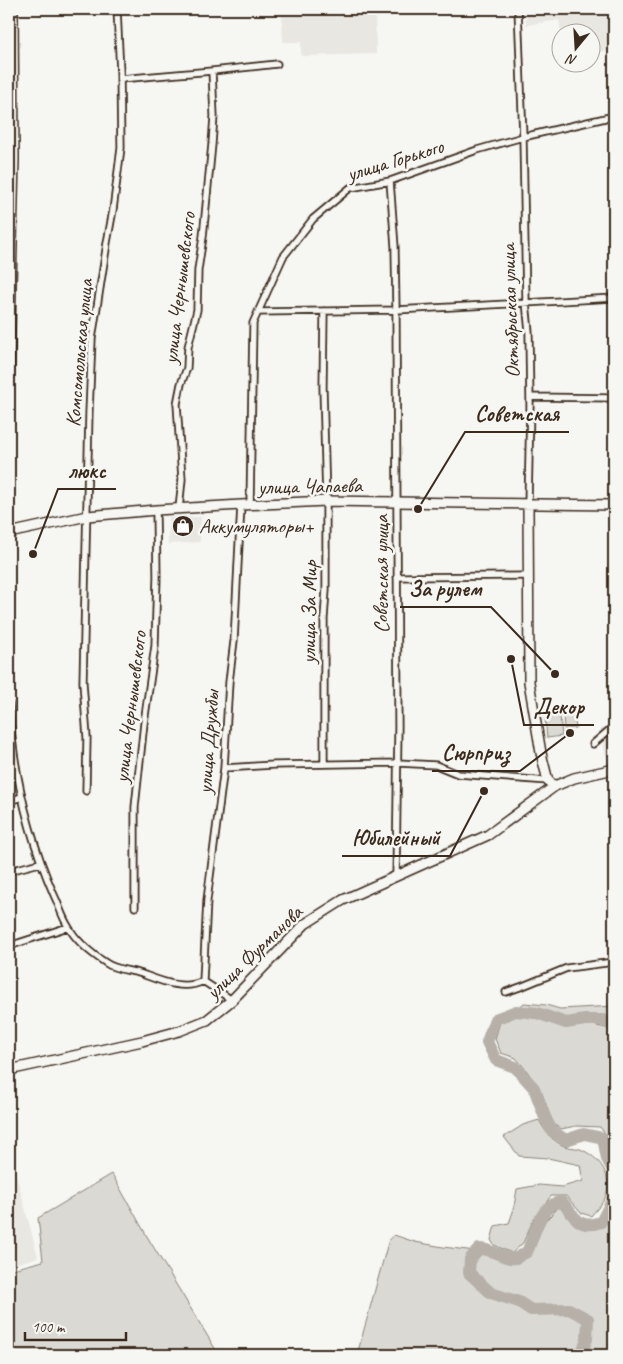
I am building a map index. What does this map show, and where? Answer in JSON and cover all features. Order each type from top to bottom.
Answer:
[{"type":"main road","points":[[9,370],[13,9]]},
{"type":"main road","name":"улица Чапаева","points":[[9,533],[87,516],[156,510],[326,501],[614,505]]},
{"type":"main road","name":"Октябрьская улица","points":[[528,505],[529,682],[541,753],[552,784]]},
{"type":"main road","name":"улица Фурманова","points":[[9,1070],[142,1041],[179,1031],[206,1020],[232,1000],[306,924],[343,900],[488,835],[552,784],[614,769]]},
{"type":"street","name":"Комсомольская улица","points":[[86,790],[87,738],[83,682],[89,413],[92,339],[121,148],[117,9]]},
{"type":"street","name":"Октябрьская улица","points":[[518,9],[524,137],[526,302],[529,332],[528,505]]},
{"type":"street","points":[[120,78],[212,72],[277,64]]},
{"type":"street","name":"улица Чернышевского","points":[[179,509],[182,480],[177,404],[187,368],[188,347],[197,310],[198,270],[204,237],[213,135],[212,72]]},
{"type":"street","name":"улица Горького","points":[[245,505],[253,323],[283,257],[313,219],[350,188],[390,180],[478,150],[524,137],[614,116]]},
{"type":"street","name":"Советская улица","points":[[390,180],[395,247],[396,310],[398,763],[396,877]]},
{"type":"street","points":[[258,312],[396,310],[614,298]]},
{"type":"street","name":"улица За Мир","points":[[324,311],[323,387],[326,501],[324,764]]},
{"type":"street","points":[[530,397],[614,398]]},
{"type":"street","name":"улица Дружбы","points":[[203,981],[207,900],[224,768],[228,682],[234,641],[245,505]]},
{"type":"street","name":"улица Чернышевского","points":[[135,907],[134,807],[155,646],[156,510]]},
{"type":"street","points":[[397,577],[528,576]]},
{"type":"street","points":[[9,704],[10,730],[22,797],[40,863],[68,927],[83,944],[108,964],[166,983],[195,985],[203,981],[232,1000]]},
{"type":"street","points":[[593,744],[614,726]]},
{"type":"street","points":[[224,768],[398,763],[436,766],[458,774],[552,784]]},
{"type":"street","points":[[9,801],[22,797]]},
{"type":"street","points":[[9,871],[40,863]]},
{"type":"street","points":[[9,946],[68,927]]},
{"type":"street","points":[[506,992],[567,968],[614,962]]},
{"type":"shaded area","points":[[282,9],[375,9],[376,54],[301,56],[301,42],[283,42]]},
{"type":"shaded area","points":[[526,9],[614,9],[614,48],[600,52],[600,22],[559,22],[559,20],[526,25]]},
{"type":"shaded area","points":[[169,517],[201,517],[200,542],[168,544]]},
{"type":"shaded area","points":[[574,714],[576,728],[564,729],[563,715]]},
{"type":"shaded area","points":[[560,716],[562,736],[547,738],[545,718]]},
{"type":"shaded area","points":[[614,733],[614,755],[606,757],[602,739]]},
{"type":"shaded area","points":[[524,1003],[546,1005],[560,1009],[614,1006],[614,1019],[609,1017],[565,1018],[518,1008]]},
{"type":"shaded area","points":[[517,1015],[555,1022],[562,1026],[572,1027],[588,1024],[606,1028],[614,1033],[614,1151],[613,1145],[600,1127],[576,1126],[561,1129],[553,1124],[542,1093],[527,1071],[516,1058],[501,1053],[495,1039],[500,1022]]},
{"type":"shaded area","points":[[539,1120],[554,1140],[564,1146],[580,1149],[599,1162],[606,1175],[607,1190],[604,1200],[591,1216],[581,1213],[566,1196],[551,1196],[534,1218],[523,1243],[512,1253],[494,1245],[491,1240],[495,1226],[509,1223],[517,1189],[539,1185],[562,1187],[583,1181],[580,1165],[548,1158],[519,1156],[504,1137],[523,1125]]},
{"type":"shaded area","points":[[9,1148],[38,1257],[9,1266]]},
{"type":"shaded area","points":[[112,1174],[148,1238],[219,1355],[9,1355],[9,1270],[43,1261],[38,1218]]},
{"type":"shaded area","points":[[560,1206],[576,1224],[587,1228],[602,1225],[614,1213],[614,1355],[357,1355],[389,1239],[394,1235],[415,1242],[492,1253],[506,1262],[520,1262],[531,1254],[541,1225]]},
{"type":"waterway","points":[[614,1026],[603,1020],[566,1023],[537,1013],[516,1011],[495,1019],[487,1042],[496,1060],[515,1067],[534,1088],[552,1131],[566,1140],[584,1134],[603,1138],[607,1159],[614,1172]]},
{"type":"waterway","points":[[581,1355],[587,1339],[588,1319],[569,1309],[531,1310],[519,1302],[491,1293],[469,1273],[470,1259],[479,1249],[512,1258],[527,1252],[543,1214],[548,1208],[562,1202],[578,1221],[587,1224],[601,1222],[614,1197]]},
{"type":"place","name":"Советская","points":[[418,509]]},
{"type":"place","name":"Аккумуляторы+","points":[[183,526]]},
{"type":"place","name":"люкс","points":[[33,554]]},
{"type":"place","name":"Декор","points":[[511,659]]},
{"type":"place","name":"За рулем","points":[[555,674]]},
{"type":"place","name":"Сюрприз","points":[[570,733]]},
{"type":"place","name":"Юбилейный","points":[[484,791]]}]
